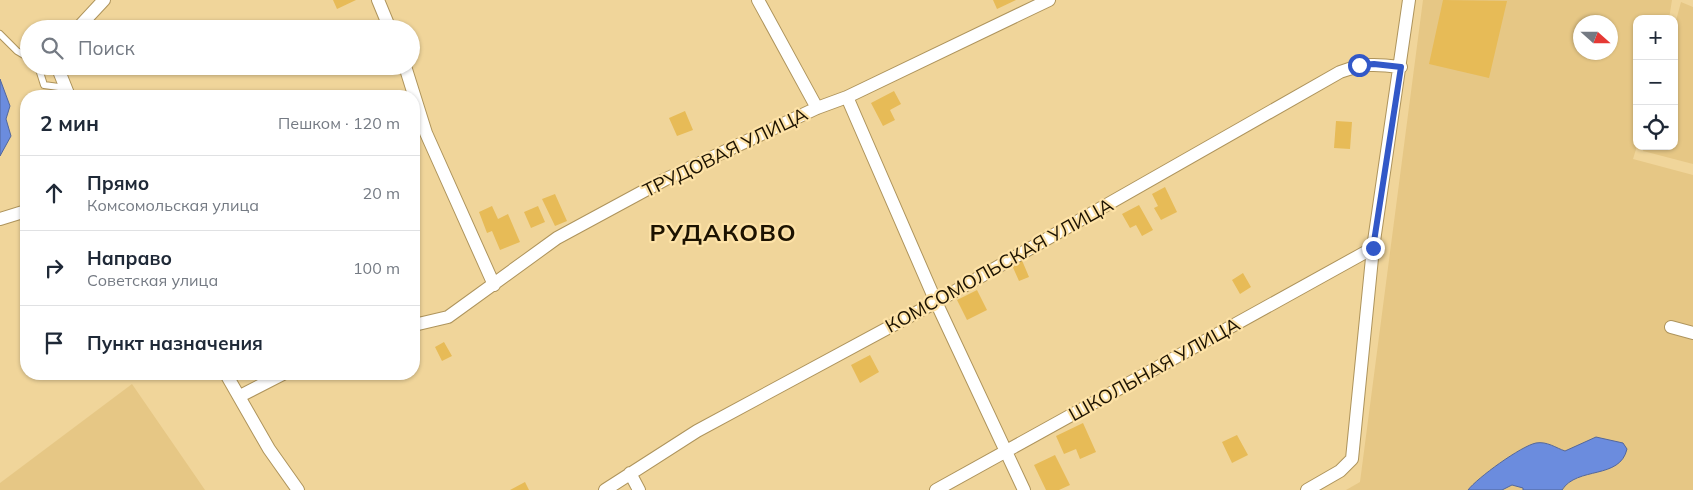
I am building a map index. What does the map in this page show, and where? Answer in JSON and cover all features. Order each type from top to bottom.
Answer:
[{"type":"street","points":[[85,20],[104,0]]},
{"type":"street","points":[[378,0],[386,20]]},
{"type":"street","points":[[758,0],[817,108]]},
{"type":"street","name":"ТРУДОВАЯ УЛИЦА","points":[[420,324],[448,317],[557,238],[666,179],[817,108],[846,98],[1049,0]]},
{"type":"street","points":[[1306,490],[1340,472],[1352,459],[1373,248],[1401,67],[1409,0]]},
{"type":"street","name":"КОМСОМОЛЬСКАЯ УЛИЦА","points":[[605,490],[630,472],[697,431],[936,302],[1340,72],[1359,65],[1374,64],[1401,67]]},
{"type":"street","points":[[61,75],[67,90]]},
{"type":"street","points":[[408,75],[413,90]]},
{"type":"street","points":[[846,98],[936,302],[1024,490]]},
{"type":"street","points":[[420,114],[426,133],[494,285]]},
{"type":"street","points":[[0,219],[20,213]]},
{"type":"street","name":"ШКОЛЬНАЯ УЛИЦА","points":[[936,490],[1373,248]]},
{"type":"street","points":[[1672,327],[1693,333]]},
{"type":"street","points":[[230,380],[269,449],[298,490]]},
{"type":"street","points":[[240,396],[271,380]]},
{"type":"street","points":[[630,472],[639,490]]},
{"type":"lane","points":[[0,34],[20,53]]},
{"type":"lane","points":[[41,75],[44,85],[61,90]]},
{"type":"shaded area","points":[[1423,0],[1672,0],[1670,15],[1633,15],[1633,150],[1636,150],[1633,159],[1693,175],[1693,490],[1346,490],[1360,482]]},
{"type":"shaded area","points":[[1681,2],[1693,7],[1693,164],[1643,151],[1678,150],[1678,15]]},
{"type":"shaded area","points":[[132,384],[205,490],[0,490],[0,483]]},
{"type":"water","points":[[0,79],[10,106],[6,119],[11,136],[0,156]]},
{"type":"water","points":[[1596,437],[1623,443],[1627,449],[1623,459],[1607,469],[1578,478],[1562,490],[1523,490],[1523,488],[1512,485],[1502,490],[1468,490],[1500,463],[1529,445],[1544,443],[1565,451]]},
{"type":"building","points":[[333,0],[356,0],[337,9]]},
{"type":"building","points":[[993,0],[1016,0],[997,9]]},
{"type":"building","points":[[1443,0],[1507,1],[1489,78],[1429,64]]},
{"type":"building","points":[[894,91],[901,104],[890,110],[895,120],[883,126],[871,103]]},
{"type":"building","points":[[685,111],[693,130],[677,136],[669,118]]},
{"type":"building","points":[[1336,121],[1352,122],[1350,149],[1334,148]]},
{"type":"building","points":[[1165,187],[1177,212],[1161,220],[1154,208],[1158,206],[1152,194]]},
{"type":"building","points":[[555,194],[567,221],[555,226],[542,199]]},
{"type":"building","points":[[1139,205],[1153,230],[1142,236],[1136,225],[1130,228],[1122,214]]},
{"type":"building","points":[[492,206],[498,219],[508,214],[520,242],[500,250],[492,231],[487,233],[479,212]]},
{"type":"building","points":[[538,206],[545,222],[531,228],[524,212]]},
{"type":"building","points":[[1021,258],[1029,277],[1019,281],[1011,263]]},
{"type":"building","points":[[1243,273],[1251,287],[1240,294],[1232,280]]},
{"type":"building","points":[[977,290],[987,310],[967,320],[957,300]]},
{"type":"building","points":[[444,342],[452,356],[442,361],[435,347]]},
{"type":"building","points":[[870,355],[879,372],[860,383],[851,365]]},
{"type":"building","points":[[1083,423],[1096,452],[1080,459],[1076,449],[1064,454],[1056,436]]},
{"type":"building","points":[[1237,435],[1248,455],[1232,463],[1222,442]]},
{"type":"building","points":[[1055,455],[1070,485],[1059,490],[1046,490],[1034,465]]},
{"type":"building","points":[[525,482],[529,490],[510,490]]},
{"type":"district","name":"РУДАКОВО","points":[[723,233]]},
{"type":"route","points":[[1359,65],[1374,64],[1401,67],[1373,248]]}]
